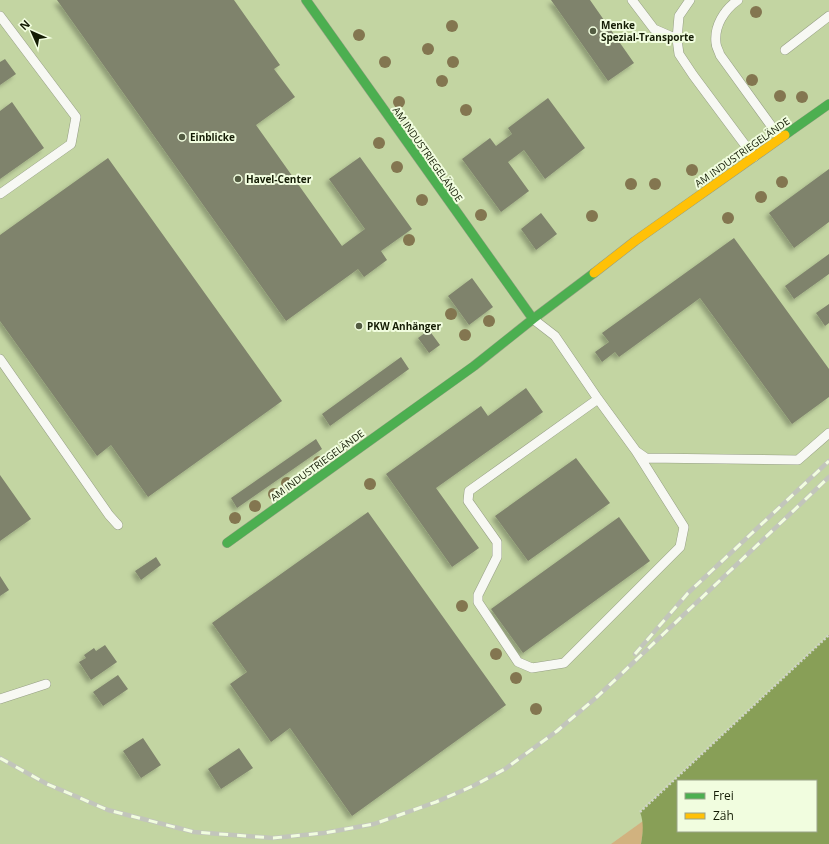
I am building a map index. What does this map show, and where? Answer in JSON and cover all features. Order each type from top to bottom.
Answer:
[{"type":"street","name":"AM INDUSTRIEGELÄNDE","points":[[306,0],[534,319]]},
{"type":"street","name":"AM INDUSTRIEGELÄNDE","points":[[227,543],[474,366],[635,241],[829,104]]},
{"type":"lane","points":[[632,0],[654,29],[677,39]]},
{"type":"lane","points":[[690,0],[679,16],[677,39],[679,54],[754,157]]},
{"type":"lane","points":[[738,0],[731,5],[722,16],[717,28],[716,44],[720,55],[780,138]]},
{"type":"lane","points":[[0,16],[76,117],[71,144],[0,194]]},
{"type":"lane","points":[[785,50],[829,16]]},
{"type":"lane","points":[[534,319],[555,336],[636,451],[684,527],[680,547],[564,663],[532,668],[518,662],[478,602],[478,595],[497,557],[497,542],[468,501],[469,491],[598,399]]},
{"type":"lane","points":[[0,359],[109,515],[118,525]]},
{"type":"lane","points":[[636,451],[646,458],[798,460],[829,433]]},
{"type":"lane","points":[[0,699],[46,684]]},
{"type":"path","points":[[640,812],[829,635]]},
{"type":"shaded area","points":[[0,0],[829,0],[829,635],[640,812],[643,821],[611,844],[0,844]]},
{"type":"shaded area","points":[[829,635],[829,844],[641,844],[643,828],[640,812]]},
{"type":"shaded area","points":[[643,821],[641,844],[611,844]]},
{"type":"building","points":[[57,0],[234,0],[280,65],[274,69],[295,97],[256,125],[342,246],[365,229],[329,179],[360,157],[412,229],[381,251],[387,260],[364,277],[358,269],[286,321]]},
{"type":"building","name":"Menke Spezial-Transporte","points":[[551,0],[590,0],[634,63],[608,81]]},
{"type":"building","points":[[5,59],[16,74],[0,85],[0,62]]},
{"type":"building","points":[[548,98],[585,148],[545,179],[524,150],[508,162],[529,191],[501,212],[462,159],[490,138],[496,146],[512,134],[508,128]]},
{"type":"building","points":[[12,102],[44,148],[0,179],[0,111]]},
{"type":"building","points":[[108,158],[282,401],[148,497],[111,445],[97,456],[0,321],[0,235]]},
{"type":"building","points":[[829,169],[829,222],[794,248],[769,213]]},
{"type":"building","points":[[541,213],[557,234],[536,250],[521,229]]},
{"type":"building","points":[[734,238],[829,369],[829,397],[792,424],[700,298],[619,357],[615,352],[602,362],[595,352],[609,342],[602,333]]},
{"type":"building","points":[[829,254],[829,274],[794,299],[785,286]]},
{"type":"building","points":[[472,278],[493,307],[469,325],[448,296]]},
{"type":"building","points":[[829,304],[829,323],[825,326],[816,313]]},
{"type":"building","points":[[429,330],[440,345],[429,353],[418,338]]},
{"type":"building","points":[[401,357],[409,369],[330,426],[322,414]]},
{"type":"building","points":[[526,388],[543,412],[436,488],[479,548],[452,567],[386,474],[481,406],[488,416]]},
{"type":"building","points":[[316,439],[322,449],[237,508],[231,498]]},
{"type":"building","points":[[576,458],[610,503],[528,561],[495,516]]},
{"type":"building","points":[[0,475],[31,519],[0,541]]},
{"type":"building","points":[[368,512],[506,705],[352,816],[290,728],[271,742],[230,684],[247,672],[212,623]]},
{"type":"building","points":[[619,517],[650,561],[523,653],[491,609]]},
{"type":"building","points":[[156,557],[161,565],[141,580],[135,571]]},
{"type":"building","points":[[0,576],[9,590],[0,596]]},
{"type":"building","points":[[105,645],[117,662],[91,680],[79,662],[86,658],[84,655],[94,648],[96,651]]},
{"type":"building","points":[[118,675],[128,689],[103,706],[93,692]]},
{"type":"building","points":[[143,738],[161,765],[141,778],[123,751]]},
{"type":"building","points":[[239,748],[253,768],[221,789],[208,769]]},
{"type":"railway","points":[[635,654],[688,593],[829,461]]},
{"type":"railway","points":[[0,758],[47,784],[108,810],[194,832],[273,838],[324,833],[374,824],[436,802],[473,786],[505,769],[557,731],[598,696],[829,477]]},
{"type":"traffic: fast","points":[[306,0],[533,319],[594,273]]},
{"type":"traffic: fast","points":[[785,135],[829,104]]},
{"type":"traffic: fast","points":[[227,543],[474,366],[533,319]]},
{"type":"traffic: slow","points":[[594,273],[635,241],[785,135]]},
{"type":"place","name":"Menke Spezial-Transporte","points":[[593,31]]},
{"type":"place","name":"Einblicke","points":[[182,137]]},
{"type":"place","name":"Havel-Center","points":[[238,179]]},
{"type":"place","name":"PKW Anhänger","points":[[359,326]]}]
